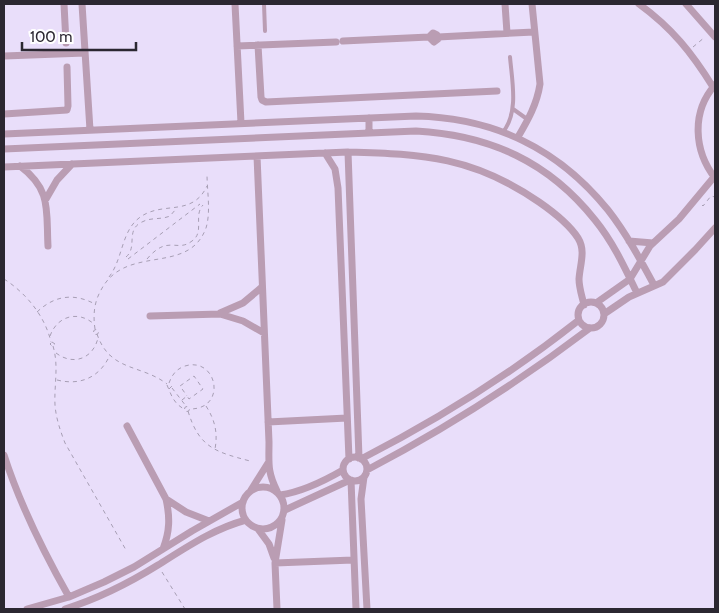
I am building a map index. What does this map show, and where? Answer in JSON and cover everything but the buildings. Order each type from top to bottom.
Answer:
[{"type":"street","points":[[64,4],[66,43]]},
{"type":"street","points":[[82,4],[90,130]]},
{"type":"street","points":[[236,4],[241,123]]},
{"type":"street","points":[[505,4],[507,33]]},
{"type":"street","points":[[518,137],[536,102],[540,84],[532,4]]},
{"type":"street","points":[[596,304],[630,279],[637,271],[653,243],[696,200],[715,177],[702,156],[698,132],[702,108],[714,86],[689,51],[673,33],[639,4]]},
{"type":"street","points":[[686,4],[713,34]]},
{"type":"street","points":[[238,46],[430,37],[434,42],[438,37],[534,32]]},
{"type":"street","points":[[258,45],[261,97],[266,102],[497,91]]},
{"type":"street","points":[[4,56],[85,52]]},
{"type":"street","points":[[4,114],[67,110],[67,68]]},
{"type":"street","points":[[4,134],[369,118],[442,117],[480,124],[518,137],[538,148],[576,176],[609,211],[629,241],[654,285]]},
{"type":"street","points":[[369,118],[370,133]]},
{"type":"street","points":[[4,150],[370,133],[416,132],[458,135],[492,144],[529,162],[548,174],[582,204],[609,240],[638,293]]},
{"type":"street","points":[[348,152],[360,459],[364,462],[365,473],[361,499],[367,609]]},
{"type":"street","points":[[4,167],[348,152],[431,156],[485,172],[521,190],[548,208],[578,238],[582,247],[583,256],[579,279],[584,305]]},
{"type":"street","points":[[325,153],[335,169],[338,188],[349,459],[343,470],[350,480],[356,609]]},
{"type":"street","points":[[257,156],[268,463],[278,493],[283,500],[284,513],[275,563],[277,609]]},
{"type":"street","points":[[46,199],[57,180],[72,164]]},
{"type":"street","points":[[20,166],[36,180],[46,199],[48,246]]},
{"type":"street","points":[[604,314],[625,299],[663,282],[715,228]]},
{"type":"street","points":[[629,241],[653,243]]},
{"type":"street","points":[[220,314],[243,303],[262,287]]},
{"type":"street","points":[[258,528],[270,528],[280,522],[284,513],[350,480],[358,481],[365,473],[498,395],[590,328],[602,323],[604,314],[602,309],[596,304],[590,303],[580,309],[579,320],[590,328]]},
{"type":"street","points":[[150,316],[220,314],[243,321],[264,333]]},
{"type":"street","points":[[349,459],[360,459],[427,424],[490,386],[579,320]]},
{"type":"street","points":[[268,422],[348,418]]},
{"type":"street","points":[[127,426],[166,499],[170,524],[168,537],[163,549]]},
{"type":"street","points":[[4,455],[23,508],[69,597]]},
{"type":"street","points":[[268,463],[247,495],[242,508],[246,520],[258,528],[269,544],[275,563]]},
{"type":"street","points":[[247,495],[258,488],[271,488],[278,493],[304,488],[343,470]]},
{"type":"street","points":[[166,499],[186,512],[209,521]]},
{"type":"street","points":[[27,609],[69,597],[104,582],[134,567],[243,502]]},
{"type":"street","points":[[65,609],[77,608],[158,565],[213,532],[246,520]]},
{"type":"street","points":[[275,563],[354,560]]},
{"type":"lane","points":[[264,4],[265,31]]},
{"type":"lane","points":[[503,132],[510,122],[513,109],[510,57]]},
{"type":"lane","points":[[513,109],[528,120]]},
{"type":"path","points":[[689,51],[713,34]]},
{"type":"path","points":[[108,279],[130,264],[174,257],[184,253],[201,238],[208,216],[206,174]]},
{"type":"path","points":[[98,334],[94,333],[95,304],[102,287],[122,255],[127,234],[137,219],[153,210],[176,208],[191,204],[198,199],[207,185]]},
{"type":"path","points":[[696,200],[703,206],[711,196],[715,197]]},
{"type":"path","points":[[198,199],[200,204],[208,205]]},
{"type":"path","points":[[127,258],[200,204]]},
{"type":"path","points":[[146,260],[156,249],[164,245],[184,245],[192,241],[198,234],[198,215],[203,205]]},
{"type":"path","points":[[127,258],[132,251],[132,232],[137,224],[149,219],[170,216],[176,208]]},
{"type":"path","points":[[122,255],[127,258],[130,264]]},
{"type":"path","points":[[4,279],[18,290],[37,312],[51,342],[54,343],[55,406],[60,431],[126,550]]},
{"type":"path","points":[[37,312],[54,299],[65,296],[81,298],[95,304]]},
{"type":"path","points":[[50,337],[56,324],[68,317],[82,317],[94,325]]},
{"type":"path","points":[[55,353],[62,358],[70,360],[78,360],[85,357],[92,352],[96,345],[99,331],[95,329]]},
{"type":"path","points":[[98,337],[110,355],[120,363],[130,369],[151,374],[168,384],[172,385],[170,388],[172,399],[185,408],[186,411],[206,405],[210,400],[214,388],[211,375],[201,366],[187,365],[181,367],[172,377],[168,384],[166,387],[170,388],[182,400],[185,408]]},
{"type":"path","points":[[56,380],[65,382],[84,381],[100,371],[110,355]]},
{"type":"path","points":[[194,376],[204,389],[189,399],[187,396],[180,386],[194,376]]},
{"type":"path","points":[[182,400],[187,396]]},
{"type":"path","points":[[206,405],[214,422],[217,441],[215,451]]},
{"type":"path","points":[[185,408],[189,407],[195,430],[207,445],[215,451],[250,461]]},
{"type":"path","points":[[158,565],[185,609]]}]
